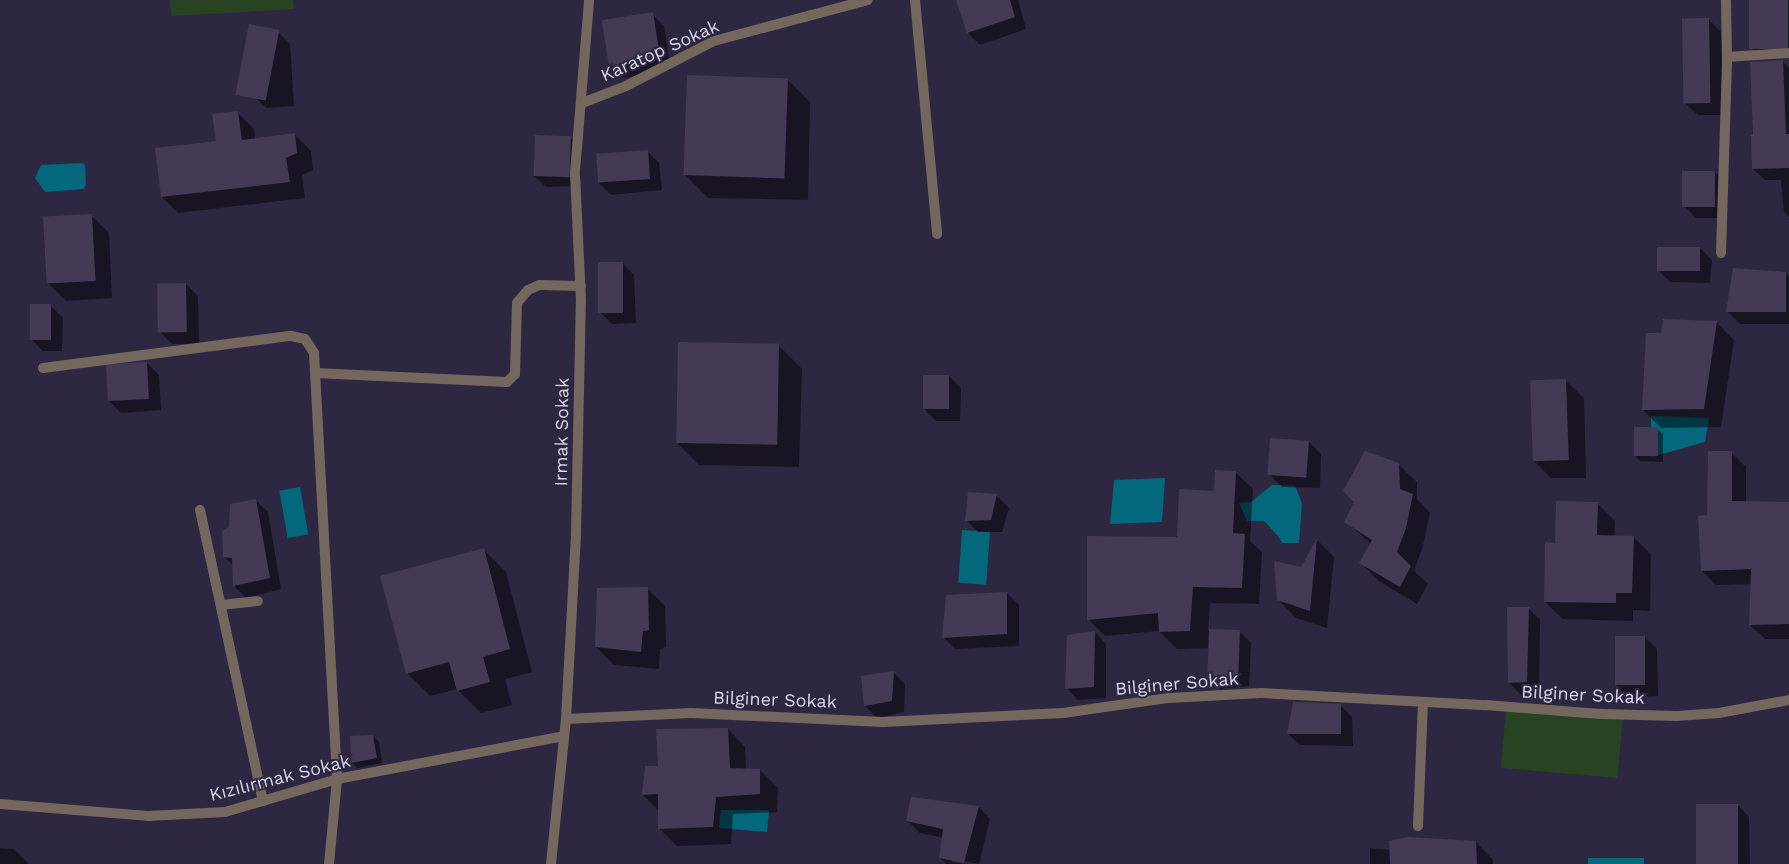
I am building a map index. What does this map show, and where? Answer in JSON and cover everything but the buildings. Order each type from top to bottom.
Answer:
[{"type":"street","name":"Irmak Sokak","points":[[551,864],[566,720],[576,533],[581,286],[575,172],[590,0]]},
{"type":"street","name":"Karatop Sokak","points":[[582,103],[626,86],[714,41],[868,0]]},
{"type":"street","points":[[915,0],[937,234]]},
{"type":"street","points":[[1721,253],[1727,57],[1726,0]]},
{"type":"street","points":[[1727,57],[1789,54]]},
{"type":"street","points":[[315,373],[507,382],[515,374],[517,303],[528,290],[539,285],[581,286]]},
{"type":"street","points":[[43,368],[291,336],[305,339],[314,353],[337,780],[329,864]]},
{"type":"street","points":[[200,510],[263,801]]},
{"type":"street","points":[[221,605],[258,601]]},
{"type":"street","name":"Bilginer Sokak","points":[[566,720],[691,713],[883,722],[1063,713],[1169,698],[1261,693],[1486,705],[1601,714],[1678,716],[1719,713],[1789,700]]},
{"type":"street","points":[[1418,826],[1423,703]]},
{"type":"street","name":"Kızılırmak Sokak","points":[[0,804],[148,816],[225,812],[337,780],[564,736]]},
{"type":"green space","points":[[170,0],[293,0],[294,9],[171,16]]},
{"type":"green space","points":[[1506,710],[1623,720],[1617,778],[1501,768]]},
{"type":"water","points":[[82,163],[85,165],[86,184],[84,189],[45,192],[35,178],[41,165]]},
{"type":"water","points":[[1651,416],[1709,418],[1705,442],[1651,457]]},
{"type":"water","points":[[1165,478],[1162,522],[1110,524],[1114,480]]},
{"type":"water","points":[[1272,485],[1295,486],[1302,503],[1299,543],[1282,543],[1264,521],[1247,521],[1239,503],[1251,502]]},
{"type":"water","points":[[300,487],[308,534],[288,538],[279,491]]},
{"type":"water","points":[[962,530],[990,532],[986,585],[958,583]]},
{"type":"water","points":[[721,810],[769,810],[767,832],[719,828]]},
{"type":"water","points":[[1588,858],[1644,858],[1644,864],[1588,864]]}]
